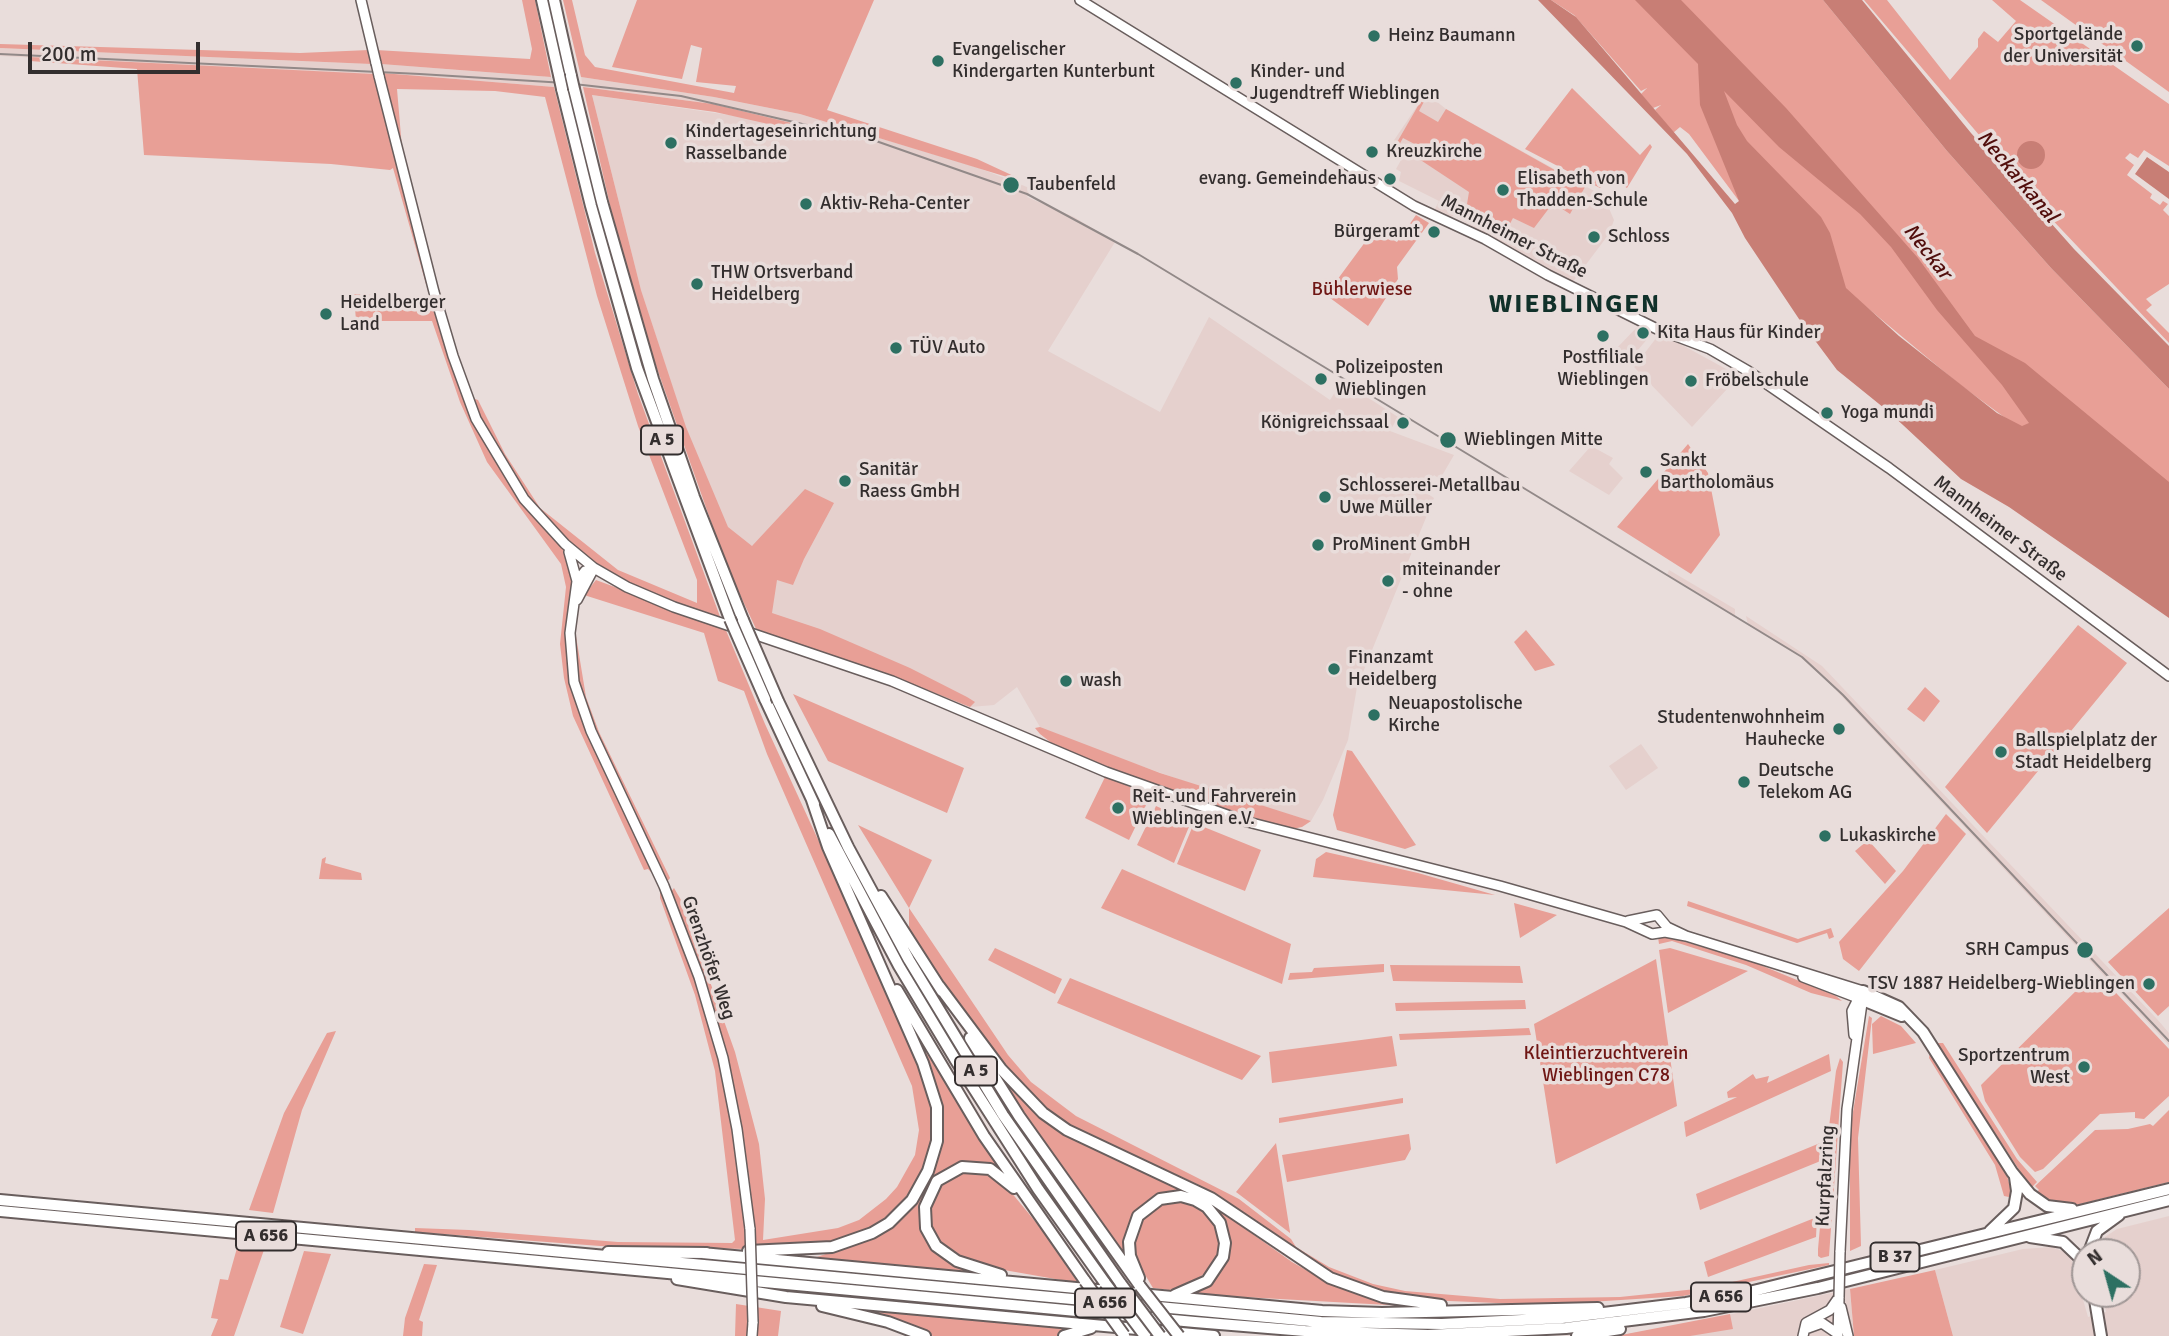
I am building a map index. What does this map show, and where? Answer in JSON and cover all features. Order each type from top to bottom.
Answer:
[{"type":"highway","name":"A 5","points":[[542,0],[565,75]]},
{"type":"highway","name":"A 5","points":[[554,0],[565,75],[591,206],[637,368],[730,619],[765,699],[812,800],[899,966],[954,1059],[1038,1189],[1145,1336]]},
{"type":"highway","name":"A 5","points":[[568,89],[656,389],[694,497],[778,701],[848,847],[956,1040],[1047,1181],[1160,1336]]},
{"type":"highway","points":[[812,800],[828,847],[868,939],[984,1136],[1112,1324]]},
{"type":"highway","name":"A 5","points":[[848,847],[862,864],[1019,1116],[1142,1286]]},
{"type":"highway","name":"A 656","points":[[580,1254],[622,1251],[778,1251],[852,1242],[889,1223],[908,1205],[920,1187],[935,1149],[937,1107],[923,1063],[868,939]]},
{"type":"highway","name":"A 5","points":[[939,986],[1001,1069],[1042,1113],[1067,1130],[1211,1198],[1330,1278],[1352,1287],[1409,1302],[1486,1310]]},
{"type":"highway","points":[[1861,996],[1914,1022]]},
{"type":"highway","points":[[1861,996],[1899,1007],[1914,1022],[1930,1042],[2021,1189],[2047,1206],[2085,1210]]},
{"type":"highway","points":[[1038,1215],[1002,1176],[976,1166],[955,1169],[937,1181],[926,1199],[924,1214],[932,1240],[957,1261],[976,1269],[1041,1285],[1156,1298],[1322,1311],[1619,1307],[1632,1311]]},
{"type":"highway","points":[[1979,1236],[1996,1228],[2009,1215],[2021,1189]]},
{"type":"highway","name":"B 37","points":[[1810,1278],[2169,1189]]},
{"type":"highway","name":"A 656","points":[[1142,1286],[1129,1249],[1131,1228],[1138,1216],[1154,1202],[1181,1196],[1201,1203],[1212,1211],[1222,1230],[1224,1250],[1220,1264],[1202,1285],[1182,1293],[1156,1298]]},
{"type":"highway","name":"A 656","points":[[0,1200],[1321,1322],[1506,1322],[1632,1311],[1711,1299],[1810,1278]]},
{"type":"highway","name":"B 37","points":[[1818,1287],[2169,1200]]},
{"type":"highway","name":"B 37","points":[[2094,1238],[2097,1231],[2130,1209]]},
{"type":"highway","name":"A 656","points":[[0,1211],[1305,1331],[1428,1335],[1508,1333],[1664,1317],[1818,1287]]},
{"type":"highway","points":[[2024,1235],[2063,1242],[2071,1249]]},
{"type":"highway","name":"A 656","points":[[702,1253],[1041,1285]]},
{"type":"highway","points":[[662,1272],[681,1281],[786,1297],[1112,1324],[1214,1336]]},
{"type":"highway","points":[[1142,1286],[1156,1298],[1179,1336]]},
{"type":"highway","points":[[786,1297],[876,1319],[925,1336]]},
{"type":"highway","points":[[2096,1308],[2101,1336]]},
{"type":"highway","points":[[1577,1336],[1664,1317]]},
{"type":"highway","name":"A 656","points":[[1064,1336],[1112,1324],[1123,1335]]},
{"type":"main road","points":[[361,0],[407,193],[466,394],[486,439],[514,485],[565,544],[594,568],[611,579],[696,615],[892,681],[1106,772],[1244,821],[1626,922],[1646,924]]},
{"type":"main road","name":"Mannheimer Straße","points":[[1080,0],[1414,206],[1485,239],[1548,275],[1657,330],[1710,349],[1748,371],[1889,468],[2169,676]]},
{"type":"main road","points":[[565,544],[575,565],[577,581]]},
{"type":"main road","points":[[577,581],[585,570],[594,568]]},
{"type":"main road","name":"Grenzhöfer Weg","points":[[574,608],[594,568]]},
{"type":"main road","points":[[588,583],[599,577],[611,579]]},
{"type":"main road","name":"Grenzhöfer Weg","points":[[577,581],[571,657],[582,708],[676,913],[699,977],[723,1058],[741,1153],[750,1228],[752,1336]]},
{"type":"main road","points":[[1646,924],[1655,914],[1686,936]]},
{"type":"main road","points":[[1660,932],[1664,922]]},
{"type":"main road","points":[[1646,924],[1652,934],[1660,932],[1686,936],[1861,996]]},
{"type":"main road","points":[[1746,955],[1827,987],[1861,996]]},
{"type":"main road","points":[[1827,987],[1844,999],[1852,1012],[1854,1042]]},
{"type":"main road","points":[[1852,1012],[1861,996]]},
{"type":"main road","name":"Kurpfalzring","points":[[1838,1335],[1844,1147],[1854,1042],[1861,1018],[1861,996]]},
{"type":"main road","points":[[1861,1018],[1878,1006]]},
{"type":"main road","points":[[1838,1335],[1826,1324],[1817,1323],[1809,1327],[1803,1336],[1806,1323],[1833,1307],[1839,1299]]},
{"type":"main road","points":[[1839,1299],[1849,1336]]},
{"type":"main road","points":[[1822,1314],[1838,1322]]},
{"type":"shaded area","points":[[1538,0],[1551,0],[1576,17],[1735,204],[1739,201],[1700,105],[1698,64],[1635,0],[1681,0],[1786,108],[1918,258],[1975,336],[2025,363],[2169,482],[2169,618],[2009,507],[1961,479],[1889,412],[1837,370],[1799,319],[1745,238],[1732,213],[1687,154]],"holes":[[[1724,91],[1779,147],[1860,214],[1891,247],[1937,310],[2002,385],[2029,423],[2022,426],[1997,413],[1899,336],[1846,288],[1830,233],[1821,217],[1747,141],[1737,125]]]},
{"type":"shaded area","points":[[1823,0],[1862,0],[1971,133],[2074,249],[2169,346],[2169,389],[2051,268],[1947,151]]},
{"type":"shaded area","points":[[0,48],[371,64],[375,74],[0,56]]},
{"type":"shaded area","points":[[381,64],[551,77],[554,87],[382,73]]},
{"type":"shaded area","points":[[581,77],[714,97],[800,114],[979,168],[1032,189],[1027,197],[1074,217],[1115,242],[1048,351],[1160,412],[1209,317],[1330,400],[1342,381],[1398,417],[1390,431],[1454,455],[1440,479],[1434,475],[1427,485],[1430,487],[1428,494],[1434,498],[1357,687],[1348,740],[1323,800],[1311,821],[1223,795],[1062,738],[1040,727],[1017,687],[994,705],[970,707],[895,677],[757,631],[733,574],[641,290],[592,95],[804,126],[713,104],[583,87]]},
{"type":"shaded area","name":"Elisabeth von Thadden-Schule","points":[[1426,93],[1446,109],[1596,192],[1608,206],[1614,220],[1609,234],[1572,283],[1454,216],[1449,217],[1434,211],[1439,201],[1399,181],[1401,172],[1396,169],[1401,160],[1386,152]]},
{"type":"shaded area","points":[[2031,141],[2041,145],[2045,155],[2041,165],[2031,169],[2021,165],[2017,155],[2021,145]]},
{"type":"shaded area","points":[[2147,157],[2169,172],[2169,199],[2135,174]]},
{"type":"shaded area","points":[[1640,324],[1654,331],[1627,363],[1614,351]]},
{"type":"shaded area","name":"Fröbelschule","points":[[1660,333],[1739,376],[1692,427],[1634,367]]},
{"type":"shaded area","name":"Sankt Bartholomäus","points":[[1591,446],[1613,458],[1609,464],[1623,478],[1609,495],[1569,471]]},
{"type":"shaded area","points":[[1669,570],[1735,609],[1735,617],[1667,575]]},
{"type":"shaded area","points":[[1746,616],[1822,666],[2157,1019],[2169,1033],[2169,1045],[1832,686],[1799,656],[1748,625]]},
{"type":"shaded area","points":[[1641,744],[1658,768],[1626,790],[1609,766]]},
{"type":"shaded area","points":[[2169,1216],[2169,1336],[1953,1336],[1935,1270],[2023,1249],[2052,1247],[2067,1253],[2071,1259],[2071,1308],[2085,1308],[2088,1317],[2106,1312],[2105,1308],[2141,1308],[2141,1238],[2105,1238],[2117,1229]]},
{"type":"shaded area","points":[[1850,1289],[1854,1336],[1616,1336],[1695,1322]]},
{"type":"green space","points":[[522,0],[535,0],[551,77],[381,64],[376,50],[530,59],[532,49]]},
{"type":"green space","points":[[563,0],[572,0],[585,55],[595,67],[734,93],[736,86],[696,82],[702,48],[691,45],[682,79],[612,67],[637,0],[874,0],[827,110],[977,159],[1018,178],[1017,180],[800,114],[714,97],[581,77]]},
{"type":"green space","points":[[1551,0],[1823,0],[1947,151],[2051,268],[2169,389],[2169,538],[1959,384],[1739,201],[1689,134],[1680,127],[1673,133],[1655,110],[1661,105],[1653,108],[1641,94],[1647,88],[1641,91],[1574,15]]},
{"type":"green space","points":[[1864,0],[1887,0],[1950,80],[1978,47],[1978,39],[1984,31],[1998,42],[2016,21],[1992,0],[2020,0],[2169,104],[2169,166],[2144,150],[2138,158],[2130,153],[2125,158],[2134,165],[2127,175],[2152,194],[2150,198],[2160,205],[2163,201],[2168,204],[2163,210],[2169,216],[2169,284],[2146,299],[2152,305],[2146,310],[2169,333],[2169,343],[2043,210]]},
{"type":"green space","name":"Sportgelände der Universität","points":[[2041,0],[2169,0],[2169,92]]},
{"type":"green space","points":[[0,44],[300,53],[369,50],[371,64],[0,48]]},
{"type":"green space","points":[[29,57],[375,74],[426,284],[393,168],[390,170],[331,164],[144,155],[137,69],[30,61]]},
{"type":"green space","points":[[382,73],[554,87],[595,253],[638,394],[722,622],[624,582],[593,562],[552,527],[506,469],[486,435],[463,377],[438,298],[472,398],[478,400],[505,454],[540,508],[618,570],[697,603],[697,580],[638,426],[597,296],[545,97],[495,91],[397,89],[402,148],[435,289],[396,145]]},
{"type":"green space","points":[[583,87],[713,104],[804,126],[804,132],[715,112],[592,95],[641,290],[686,427],[728,527],[752,546],[805,489],[834,503],[793,585],[777,580],[772,613],[820,629],[910,668],[975,702],[970,707],[895,677],[757,631],[727,567],[647,340],[623,262]]},
{"type":"green space","points":[[1572,88],[1640,155],[1650,144],[1652,147],[1627,188],[1611,178],[1600,188],[1525,149]]},
{"type":"green space","points":[[1426,92],[1428,94],[1419,111],[1438,122],[1446,109],[1585,187],[1570,214],[1553,203],[1534,228],[1513,218],[1506,231],[1467,204],[1469,192],[1419,159],[1424,149],[1403,138],[1395,152],[1392,151]]},
{"type":"green space","name":"Bühlerwiese","points":[[1416,215],[1429,223],[1397,267],[1398,279],[1368,326],[1326,295],[1374,230],[1397,242]]},
{"type":"green space","points":[[354,294],[432,298],[472,418],[490,453],[528,509],[565,552],[573,568],[570,678],[578,707],[656,877],[648,869],[644,870],[573,716],[564,678],[560,644],[566,587],[561,564],[487,462],[460,402],[432,321],[356,321]]},
{"type":"green space","points":[[1688,444],[1708,473],[1720,535],[1691,574],[1617,527]]},
{"type":"green space","points":[[596,580],[725,628],[765,724],[915,1051],[929,1095],[933,1119],[932,1137],[923,1171],[904,1203],[872,1228],[841,1240],[756,1247],[750,1184],[735,1100],[670,893],[674,888],[681,900],[735,1052],[759,1144],[765,1199],[763,1240],[838,1228],[859,1220],[886,1199],[897,1187],[915,1155],[919,1130],[912,1086],[767,754],[744,691],[718,681],[704,633],[584,595]]},
{"type":"green space","points":[[2078,625],[2127,663],[1987,833],[1945,787]]},
{"type":"green space","points":[[1526,630],[1555,665],[1535,671],[1514,642]]},
{"type":"green space","points":[[573,636],[576,636],[586,697],[599,732],[670,878],[667,882],[592,729],[576,677]]},
{"type":"green space","points":[[1925,687],[1940,701],[1924,722],[1907,709]]},
{"type":"green space","points":[[793,694],[964,768],[947,813],[828,761]]},
{"type":"green space","points":[[1040,727],[1160,773],[1311,821],[1292,829],[1205,803],[1058,748],[1035,728]]},
{"type":"green space","points":[[1347,750],[1352,751],[1416,845],[1405,849],[1337,830],[1333,815]]},
{"type":"green space","name":"Reit- und Fahrverein Wieblingen e.V.","points":[[1106,775],[1150,797],[1129,840],[1085,818]]},
{"type":"green space","points":[[1156,806],[1191,822],[1174,863],[1137,845]]},
{"type":"green space","points":[[1946,814],[1966,834],[1859,971],[1843,959],[1839,942],[1903,871]]},
{"type":"green space","points":[[1194,823],[1261,850],[1245,891],[1177,864]]},
{"type":"green space","points":[[858,825],[932,860],[909,908]]},
{"type":"green space","points":[[1868,840],[1896,871],[1885,884],[1855,851]]},
{"type":"green space","points":[[1326,852],[1418,873],[1495,895],[1313,877],[1316,859]]},
{"type":"green space","points":[[326,857],[325,863],[361,873],[362,880],[319,879],[322,859]]},
{"type":"green space","points":[[1122,869],[1291,944],[1282,984],[1101,908]]},
{"type":"green space","points":[[660,890],[690,960],[716,1045],[742,1178],[747,1249],[600,1246],[415,1232],[415,1228],[469,1230],[618,1242],[732,1243],[735,1240],[715,1071],[695,995],[660,898]]},
{"type":"green space","points":[[1688,901],[1798,939],[1831,928],[1834,937],[1829,939],[1827,933],[1797,943],[1687,906]]},
{"type":"green space","points":[[1514,903],[1557,915],[1520,938]]},
{"type":"green space","points":[[909,908],[1008,1055],[1031,1082],[1076,1116],[1239,1199],[1291,1239],[1296,1247],[1329,1267],[1373,1284],[1405,1291],[1500,1299],[1620,1297],[1705,1288],[1809,1265],[1829,1265],[1683,1296],[1543,1305],[1426,1300],[1393,1295],[1350,1282],[1314,1264],[1197,1184],[1069,1126],[1019,1085],[945,986],[909,931]]},
{"type":"green space","name":"TSV 1887 Heidelberg-Wieblingen","points":[[2169,908],[2169,1006],[2158,1016],[2108,962]]},
{"type":"green space","points":[[1665,936],[1753,962],[1836,996],[1842,1001],[1811,993],[1746,965],[1672,941],[1659,944],[1658,937]]},
{"type":"green space","points":[[995,948],[1062,979],[1055,994],[988,960]]},
{"type":"green space","points":[[1670,948],[1748,971],[1668,1013],[1659,950]]},
{"type":"green space","name":"Kleintierzuchtverein Wieblingen C78","points":[[1656,959],[1677,1106],[1556,1164],[1534,1024]]},
{"type":"green space","points":[[1384,964],[1384,972],[1288,980],[1290,973],[1312,972],[1314,968]]},
{"type":"green space","points":[[1390,965],[1520,966],[1523,983],[1393,981]]},
{"type":"green space","name":"Sportzentrum West","points":[[2091,976],[2101,977],[2169,1049],[2169,1096],[2144,1119],[2135,1118],[2135,1112],[2100,1114],[2043,1169],[2035,1172],[2020,1157],[1985,1101],[1981,1085]]},
{"type":"green space","points":[[1070,978],[1261,1056],[1242,1080],[1057,1003]]},
{"type":"green space","points":[[1525,1000],[1526,1009],[1396,1011],[1395,1003]]},
{"type":"green space","points":[[1869,1016],[1872,1018],[1858,1138],[1861,1246],[1850,1251],[1850,1130]]},
{"type":"green space","points":[[1881,1016],[1901,1026],[1916,1043],[1873,1054],[1872,1024]]},
{"type":"green space","points":[[1529,1028],[1531,1035],[1400,1040],[1399,1034]]},
{"type":"green space","points":[[336,1031],[302,1110],[273,1213],[249,1210],[284,1113],[327,1033]]},
{"type":"green space","points":[[1392,1036],[1397,1066],[1272,1083],[1269,1052]]},
{"type":"green space","points":[[1936,1043],[1943,1043],[2017,1159],[2037,1182],[2031,1188]]},
{"type":"green space","points":[[922,1046],[1003,1172],[974,1162],[976,1171],[1001,1180],[1039,1226],[1078,1283],[987,1267],[983,1275],[811,1259],[864,1241],[926,1186],[936,1165],[940,1144],[940,1104]]},
{"type":"green space","points":[[1930,1051],[2006,1171],[2012,1195],[2009,1197],[2004,1196],[1995,1165],[1929,1058]]},
{"type":"green space","points":[[1829,1054],[1831,1071],[1686,1137],[1684,1122],[1737,1097],[1728,1098],[1727,1092],[1753,1074],[1756,1079],[1769,1076],[1767,1083]]},
{"type":"green space","points":[[1840,1058],[1843,1062],[1829,1256],[1821,1258],[1818,1256],[1818,1249],[1829,1127]]},
{"type":"green space","points":[[1002,1080],[1041,1118],[1067,1136],[1195,1193],[1292,1262],[1322,1279],[1359,1294],[1406,1306],[1189,1294],[1205,1286],[1208,1271],[1191,1283],[1169,1290],[1153,1288],[1136,1260],[1123,1255]]},
{"type":"green space","points":[[1403,1098],[1403,1103],[1279,1123],[1279,1118]]},
{"type":"green space","points":[[2169,1110],[2169,1182],[2072,1206],[2055,1205],[2035,1193],[2039,1190],[2035,1186],[2095,1130],[2128,1129],[2150,1124],[2153,1126]]},
{"type":"green space","points":[[1409,1134],[1411,1149],[1405,1160],[1287,1182],[1282,1155]]},
{"type":"green space","points":[[1825,1141],[1823,1160],[1700,1210],[1696,1194]]},
{"type":"green space","points":[[1276,1143],[1290,1232],[1290,1233],[1236,1192]]},
{"type":"green space","points":[[1817,1217],[1816,1237],[1708,1277],[1704,1262]]},
{"type":"green space","points":[[265,1247],[234,1336],[211,1336],[218,1319],[211,1318],[220,1279],[228,1280],[237,1248]]},
{"type":"green space","points":[[304,1251],[331,1254],[303,1334],[280,1327]]},
{"type":"green space","points":[[424,1264],[437,1265],[419,1320],[423,1322],[422,1336],[403,1336],[405,1318]]},
{"type":"green space","points":[[1935,1270],[1953,1336],[1854,1336],[1850,1289]]},
{"type":"green space","points":[[736,1304],[781,1311],[778,1336],[735,1336]]},
{"type":"green space","points":[[850,1307],[1075,1327],[1057,1336],[933,1336]]},
{"type":"green space","points":[[1730,1314],[1733,1329],[1690,1336],[1616,1336]]},
{"type":"railway","points":[[0,54],[420,74],[565,83],[681,96],[876,141],[1027,194],[1138,254],[1802,657],[1843,695],[2169,1041]]},
{"type":"place","name":"Heinz Baumann","points":[[1374,36]]},
{"type":"place","name":"Sportgelände der Universität","points":[[2137,46]]},
{"type":"place","name":"Evangelischer Kindergarten Kunterbunt","points":[[938,61]]},
{"type":"place","name":"Kinder- und Jugendtreff Wieblingen","points":[[1236,83]]},
{"type":"place","name":"Kindertageseinrichtung Rasselbande","points":[[671,143]]},
{"type":"place","name":"Kreuzkirche","points":[[1372,152]]},
{"type":"place","name":"evang. Gemeindehaus","points":[[1390,179]]},
{"type":"place","name":"Taubenfeld","points":[[1011,185]]},
{"type":"place","name":"Elisabeth von Thadden-Schule","points":[[1503,190]]},
{"type":"place","name":"Aktiv-Reha-Center","points":[[806,204]]},
{"type":"place","name":"Bürgeramt","points":[[1434,232]]},
{"type":"place","name":"Schloss","points":[[1594,237]]},
{"type":"place","name":"THW Ortsverband Heidelberg","points":[[697,284]]},
{"type":"place","name":"Heidelberger Land","points":[[326,314]]},
{"type":"place","name":"Kita Haus für Kinder","points":[[1643,333]]},
{"type":"place","name":"Postfiliale Wieblingen","points":[[1603,336]]},
{"type":"place","name":"TÜV Auto","points":[[896,348]]},
{"type":"place","name":"Polizeiposten Wieblingen","points":[[1321,379]]},
{"type":"place","name":"Fröbelschule","points":[[1691,381]]},
{"type":"place","name":"Yoga mundi","points":[[1827,413]]},
{"type":"place","name":"Königreichssaal","points":[[1403,423]]},
{"type":"place","name":"Wieblingen Mitte","points":[[1448,440]]},
{"type":"place","name":"Sankt Bartholomäus","points":[[1646,472]]},
{"type":"place","name":"Sanitär Raess GmbH","points":[[845,481]]},
{"type":"place","name":"Schlosserei-Metallbau Uwe Müller","points":[[1325,497]]},
{"type":"place","name":"ProMinent GmbH","points":[[1318,545]]},
{"type":"place","name":"miteinander - ohne","points":[[1388,581]]},
{"type":"place","name":"Finanzamt Heidelberg","points":[[1334,669]]},
{"type":"place","name":"wash","points":[[1066,681]]},
{"type":"place","name":"Neuapostolische Kirche","points":[[1374,715]]},
{"type":"place","name":"Studentenwohnheim Hauhecke","points":[[1839,729]]},
{"type":"place","name":"Ballspielplatz der Stadt Heidelberg","points":[[2001,752]]},
{"type":"place","name":"Deutsche Telekom AG","points":[[1744,782]]},
{"type":"place","name":"Reit- und Fahrverein Wieblingen e.V.","points":[[1118,808]]},
{"type":"place","name":"Lukaskirche","points":[[1825,836]]},
{"type":"place","name":"SRH Campus","points":[[2085,950]]},
{"type":"place","name":"TSV 1887 Heidelberg-Wieblingen","points":[[2149,984]]},
{"type":"place","name":"Sportzentrum West","points":[[2084,1067]]},
{"type":"district","name":"WIEBLINGEN","points":[[1575,305]]},
{"type":"water label","name":"Neckarkanal","points":[[2017,177]]},
{"type":"water label","name":"Neckar","points":[[1927,252]]}]
